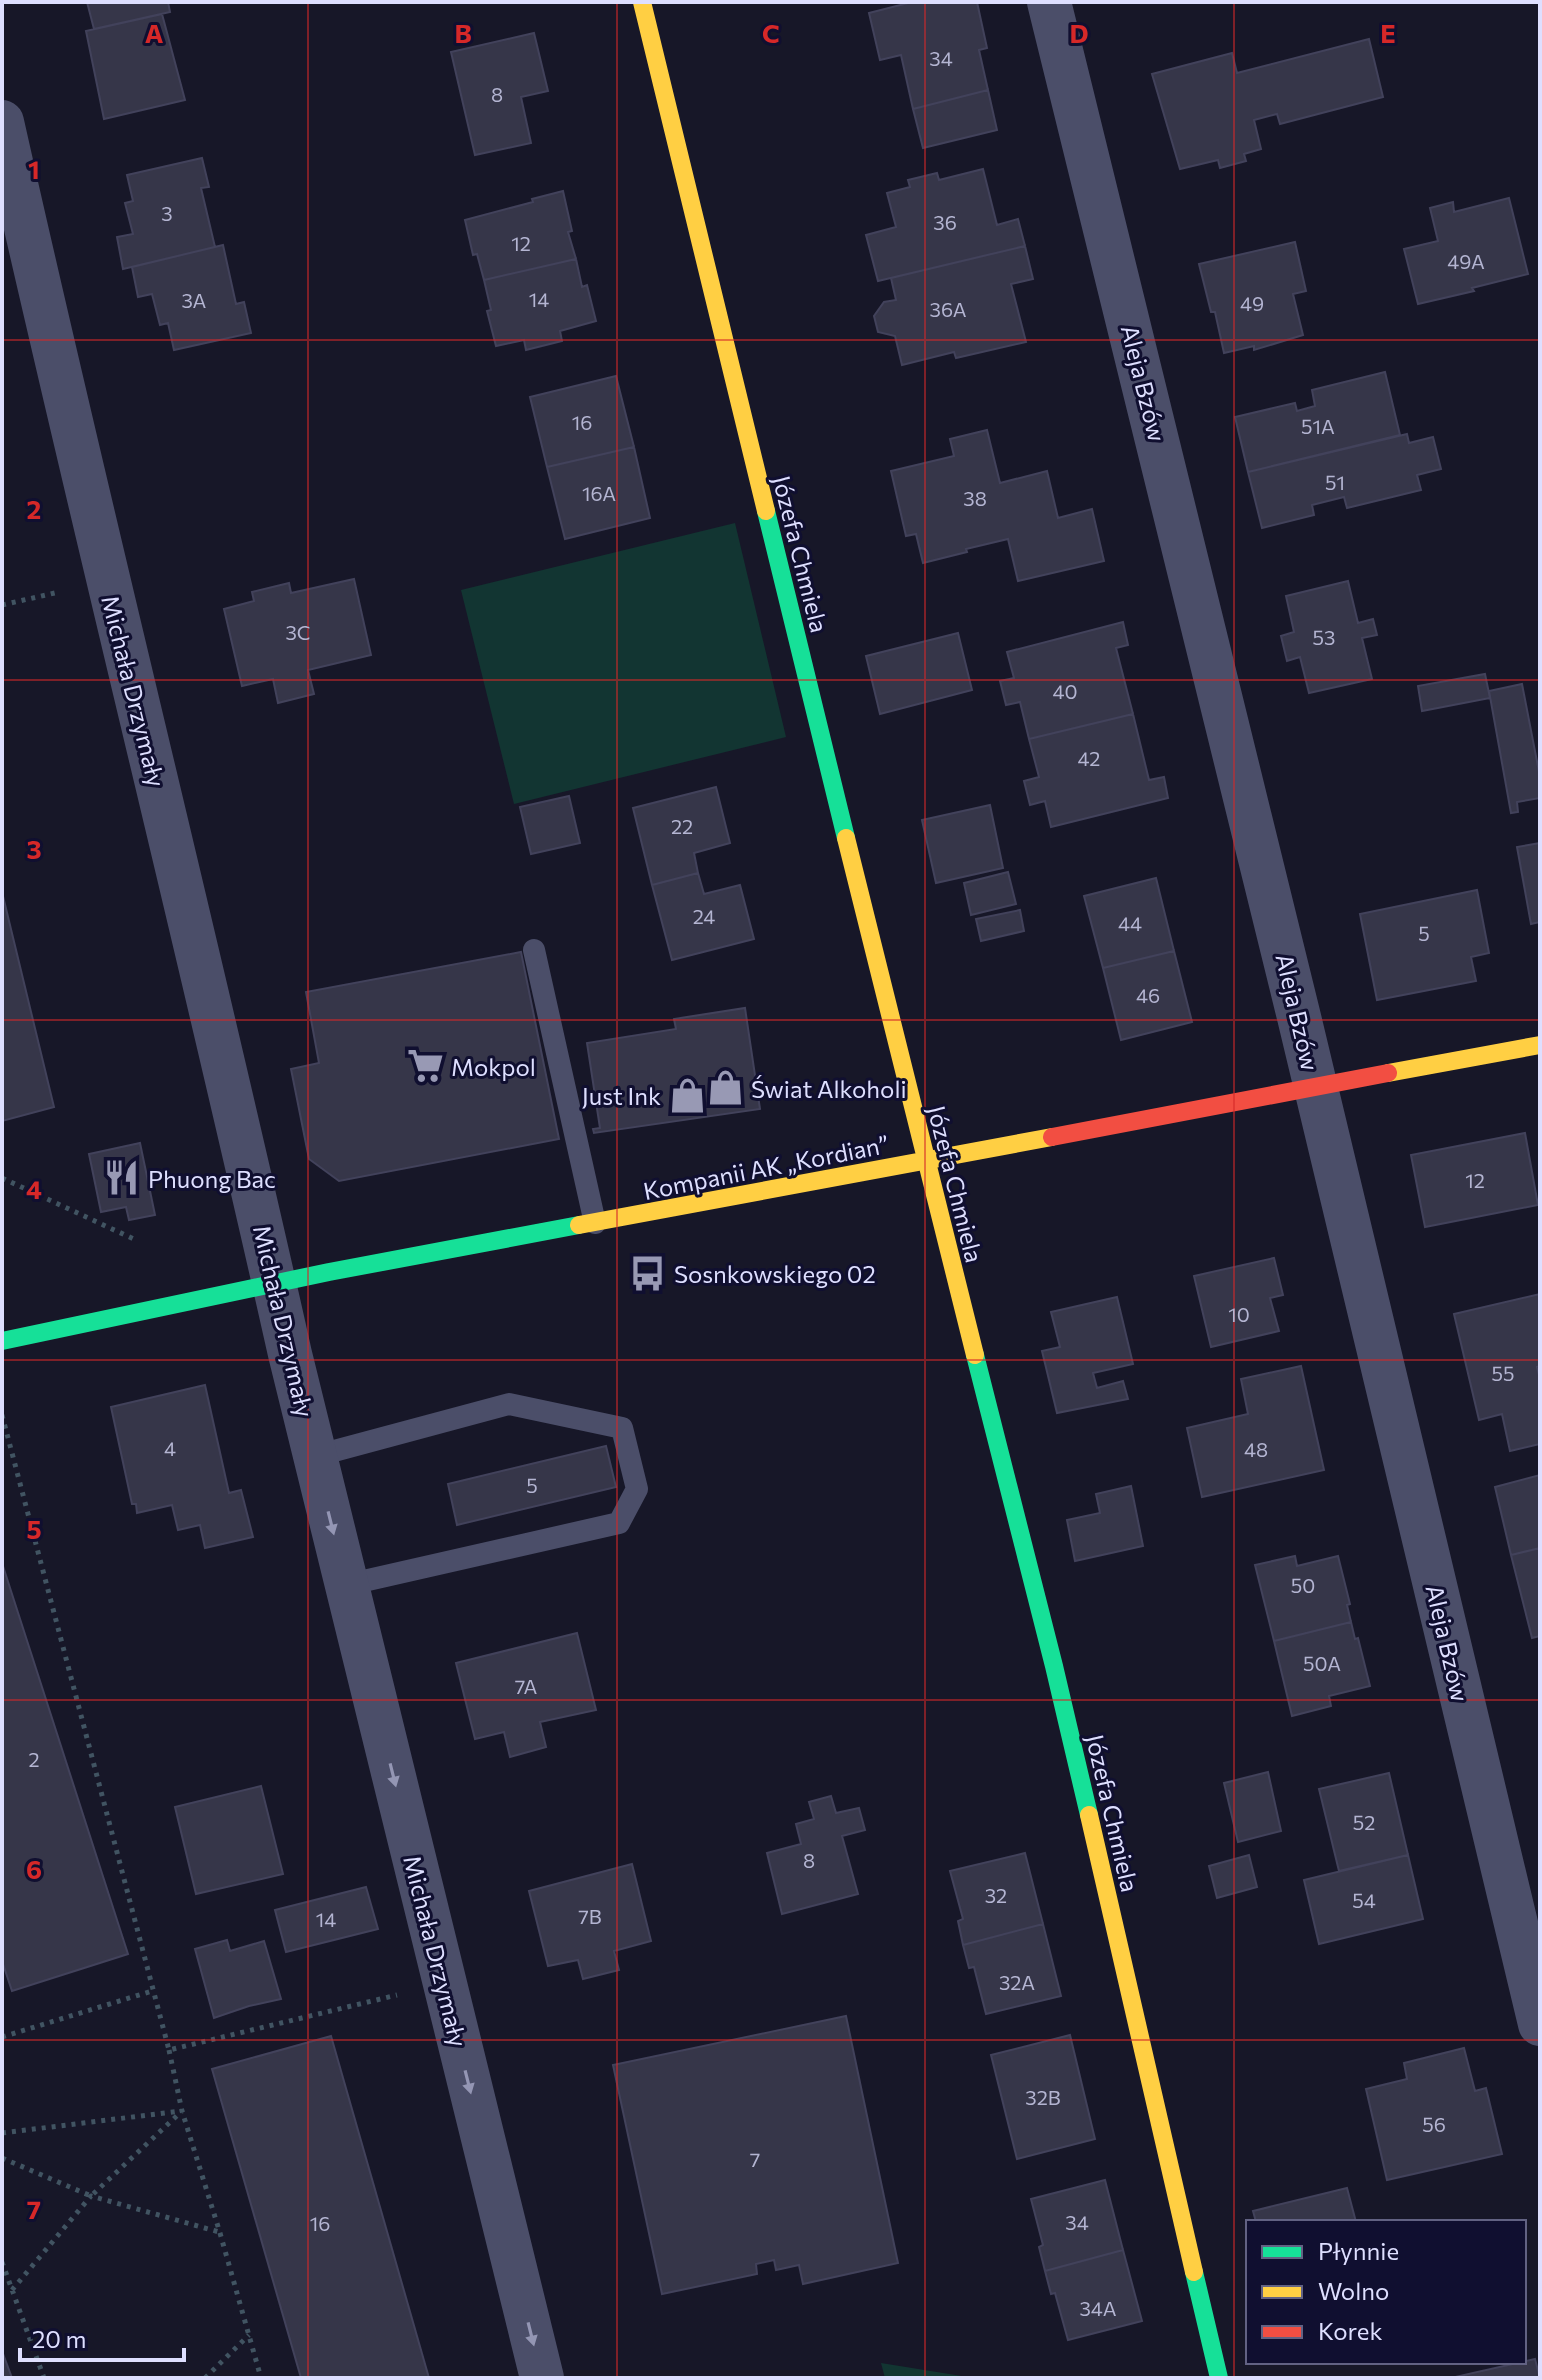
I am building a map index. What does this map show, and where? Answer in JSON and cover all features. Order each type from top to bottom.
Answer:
[{"type":"street","name":"Józefa Chmiela","points":[[642,2],[925,1161],[1054,1666],[1219,2378]]},
{"type":"street","name":"Aleja Bzów","points":[[1049,2],[1316,1088],[1540,2024]]},
{"type":"street","name":"Michała Drzymały","points":[[2,122],[315,1456],[542,2378]]},
{"type":"street","name":"Kompanii AK „Kordian”","points":[[2,1341],[274,1283],[1540,1045]]},
{"type":"lane","points":[[534,950],[595,1223]]},
{"type":"lane","points":[[315,1456],[509,1404],[622,1428],[637,1489],[619,1523],[346,1585]]},
{"type":"path","points":[[2,605],[61,591]]},
{"type":"path","points":[[2,1178],[138,1241]]},
{"type":"path","points":[[2,1415],[169,2050],[182,2111],[261,2378]]},
{"type":"path","points":[[169,2050],[444,1983]]},
{"type":"path","points":[[2,2037],[152,1991]]},
{"type":"path","points":[[2,2133],[182,2111]]},
{"type":"path","points":[[12,2290],[91,2196],[182,2111]]},
{"type":"path","points":[[2,2158],[91,2196],[220,2233]]},
{"type":"path","points":[[2,2262],[44,2378]]},
{"type":"path","points":[[205,2378],[249,2335]]},
{"type":"green space","points":[[735,523],[786,737],[514,804],[461,590]]},
{"type":"green space","points":[[881,2363],[974,2378],[885,2378]]},
{"type":"building","points":[[87,2],[168,2],[170,12],[94,29]]},
{"type":"building","points":[[912,2],[977,2],[987,48],[979,50],[988,90],[913,109],[901,55],[880,60],[869,13]]},
{"type":"building","points":[[162,14],[185,100],[104,119],[86,31]]},
{"type":"building","points":[[534,33],[548,91],[521,97],[531,143],[475,155],[451,52]]},
{"type":"building","points":[[1369,39],[1383,97],[1280,124],[1277,114],[1254,120],[1261,149],[1244,154],[1246,161],[1220,168],[1218,160],[1180,169],[1152,74],[1232,53],[1237,73]]},
{"type":"building","points":[[988,90],[997,130],[923,148],[913,109]]},
{"type":"building","points":[[202,158],[209,187],[201,188],[215,247],[123,269],[117,237],[133,234],[125,203],[133,201],[127,175]]},
{"type":"building","points":[[983,169],[997,225],[1018,219],[1025,246],[878,281],[866,235],[896,227],[887,193],[910,187],[908,180],[937,173],[939,180]]},
{"type":"building","points":[[563,191],[572,231],[568,232],[576,259],[484,280],[477,254],[473,255],[465,220]]},
{"type":"building","points":[[1509,198],[1528,274],[1418,304],[1404,249],[1438,241],[1430,208],[1453,202],[1454,212]]},
{"type":"building","points":[[1295,242],[1306,291],[1293,294],[1303,335],[1254,350],[1254,346],[1224,353],[1215,312],[1211,312],[1199,264]]},
{"type":"building","points":[[223,245],[236,304],[244,302],[251,333],[174,350],[168,323],[160,325],[152,294],[138,297],[132,267]]},
{"type":"building","points":[[1025,246],[1033,279],[1011,284],[1026,342],[956,358],[954,352],[902,365],[895,336],[878,332],[874,316],[884,302],[896,300],[891,278]]},
{"type":"building","points":[[576,259],[582,287],[587,285],[596,321],[560,331],[562,341],[526,350],[524,340],[496,346],[487,311],[491,310],[484,280]]},
{"type":"building","points":[[1385,372],[1400,435],[1248,472],[1235,417],[1295,403],[1297,411],[1315,406],[1312,390]]},
{"type":"building","points":[[616,376],[634,447],[547,467],[530,397]]},
{"type":"building","points":[[987,430],[1000,483],[1047,471],[1058,518],[1092,509],[1104,561],[1018,581],[1008,539],[923,563],[916,534],[906,536],[891,471],[954,456],[950,439]]},
{"type":"building","points":[[1407,434],[1409,443],[1433,437],[1441,469],[1417,475],[1421,490],[1347,508],[1344,497],[1312,505],[1314,515],[1262,528],[1248,472]]},
{"type":"building","points":[[634,447],[650,518],[565,539],[547,467]]},
{"type":"building","points":[[354,579],[371,655],[308,670],[314,694],[278,703],[273,679],[242,686],[224,609],[254,601],[252,592],[289,583],[291,593]]},
{"type":"building","points":[[1348,581],[1358,623],[1373,619],[1377,635],[1362,638],[1372,679],[1309,693],[1300,657],[1287,661],[1281,636],[1294,632],[1286,596]]},
{"type":"building","points":[[1123,622],[1128,645],[1116,648],[1133,714],[1029,739],[1020,702],[1006,705],[1000,681],[1014,678],[1007,652]]},
{"type":"building","points":[[958,633],[972,690],[880,714],[866,656]]},
{"type":"building","points":[[1485,674],[1490,698],[1422,711],[1418,686]]},
{"type":"building","points":[[1522,684],[1540,777],[1540,798],[1517,802],[1518,812],[1511,813],[1489,691]]},
{"type":"building","points":[[1133,714],[1149,780],[1164,777],[1168,798],[1051,827],[1045,801],[1030,805],[1024,781],[1039,777],[1029,739]]},
{"type":"building","points":[[716,787],[730,843],[694,853],[698,873],[652,885],[633,808]]},
{"type":"building","points":[[569,796],[580,843],[531,854],[520,807]]},
{"type":"building","points":[[990,805],[1003,868],[936,883],[922,820]]},
{"type":"building","points":[[1540,843],[1540,922],[1531,924],[1517,847]]},
{"type":"building","points":[[1008,872],[1016,904],[971,915],[964,883]]},
{"type":"building","points":[[698,873],[704,894],[740,885],[754,939],[672,960],[652,885]]},
{"type":"building","points":[[1156,878],[1174,951],[1103,968],[1084,896]]},
{"type":"building","points":[[1477,890],[1489,953],[1471,957],[1476,981],[1377,1000],[1360,914]]},
{"type":"building","points":[[2,892],[54,1107],[2,1121]]},
{"type":"building","points":[[1020,910],[1024,931],[981,941],[976,919]]},
{"type":"building","points":[[1174,951],[1192,1022],[1121,1040],[1103,968]]},
{"type":"building","name":"Mokpol","points":[[521,952],[559,1139],[339,1181],[309,1159],[291,1069],[319,1063],[306,992]]},
{"type":"building","points":[[745,1008],[760,1109],[594,1133],[593,1129],[600,1128],[587,1043],[676,1029],[674,1019]]},
{"type":"building","points":[[1525,1133],[1538,1205],[1425,1227],[1411,1155]]},
{"type":"building","points":[[140,1143],[155,1215],[129,1220],[126,1207],[101,1212],[89,1154]]},
{"type":"building","points":[[1274,1258],[1283,1295],[1270,1298],[1279,1331],[1211,1347],[1194,1276]]},
{"type":"building","points":[[1540,1294],[1540,1366],[1537,1367],[1540,1379],[1540,1444],[1510,1451],[1502,1414],[1479,1420],[1454,1314]]},
{"type":"building","points":[[1117,1297],[1133,1364],[1093,1373],[1097,1388],[1123,1381],[1128,1399],[1057,1413],[1042,1351],[1060,1347],[1051,1312]]},
{"type":"building","points":[[1301,1366],[1324,1470],[1202,1497],[1187,1428],[1248,1414],[1241,1379]]},
{"type":"building","points":[[205,1385],[229,1493],[241,1490],[253,1537],[205,1548],[200,1525],[178,1530],[172,1505],[137,1513],[136,1504],[132,1504],[111,1407]]},
{"type":"building","points":[[606,1446],[616,1487],[457,1525],[448,1484]]},
{"type":"building","points":[[1540,1475],[1540,1548],[1511,1555],[1495,1487]]},
{"type":"building","points":[[1131,1486],[1143,1546],[1075,1561],[1067,1520],[1100,1513],[1096,1494]]},
{"type":"building","points":[[1540,1548],[1540,1636],[1532,1638],[1511,1555]]},
{"type":"building","points":[[1295,1556],[1297,1566],[1338,1556],[1350,1604],[1347,1605],[1351,1622],[1274,1641],[1255,1565]]},
{"type":"building","points":[[2,1563],[128,1954],[12,1991],[2,1961]]},
{"type":"building","points":[[1351,1622],[1370,1686],[1329,1696],[1331,1706],[1292,1716],[1274,1641]]},
{"type":"building","points":[[577,1633],[596,1710],[540,1722],[546,1747],[510,1757],[504,1732],[475,1739],[456,1663]]},
{"type":"building","points":[[1268,1772],[1281,1831],[1238,1842],[1224,1783]]},
{"type":"building","points":[[1389,1773],[1408,1855],[1339,1871],[1319,1789]]},
{"type":"building","points":[[261,1786],[283,1874],[196,1894],[175,1807]]},
{"type":"building","points":[[831,1796],[836,1813],[859,1808],[865,1830],[842,1836],[858,1894],[782,1914],[767,1853],[801,1844],[796,1824],[814,1819],[809,1802]]},
{"type":"building","points":[[1025,1853],[1043,1924],[963,1945],[958,1921],[963,1919],[950,1871]]},
{"type":"building","points":[[1249,1855],[1257,1887],[1217,1898],[1209,1866]]},
{"type":"building","points":[[1408,1855],[1423,1919],[1319,1944],[1304,1880]]},
{"type":"building","points":[[632,1864],[651,1941],[614,1951],[619,1970],[583,1979],[578,1960],[548,1966],[529,1891]]},
{"type":"building","points":[[366,1887],[378,1929],[286,1952],[275,1910]]},
{"type":"building","points":[[1043,1924],[1061,1996],[986,2014],[974,1967],[969,1968],[963,1945]]},
{"type":"building","points":[[227,1940],[230,1951],[264,1941],[281,1999],[214,2018],[195,1949]]},
{"type":"building","points":[[846,2016],[898,2263],[803,2284],[799,2265],[776,2270],[774,2260],[756,2264],[757,2274],[662,2294],[613,2065]]},
{"type":"building","points":[[1070,2035],[1095,2139],[1017,2159],[991,2055]]},
{"type":"building","points":[[331,2036],[429,2378],[301,2378],[212,2069]]},
{"type":"building","points":[[1464,2048],[1475,2091],[1486,2088],[1502,2154],[1387,2180],[1366,2089],[1407,2079],[1404,2063]]},
{"type":"building","points":[[1105,2180],[1123,2250],[1045,2271],[1039,2247],[1043,2245],[1031,2199]]},
{"type":"building","points":[[1347,2188],[1355,2220],[1255,2220],[1253,2211]]},
{"type":"building","points":[[1123,2250],[1142,2321],[1068,2340],[1055,2293],[1051,2294],[1045,2271]]},
{"type":"building","points":[[2,2351],[12,2378],[2,2378]]},
{"type":"building","points":[[1535,2359],[1540,2378],[1455,2377],[1526,2364],[1526,2361]]},
{"type":"traffic: fast","points":[[766,511],[846,838]]},
{"type":"traffic: fast","points":[[2,1341],[329,1272],[579,1225]]},
{"type":"traffic: fast","points":[[975,1355],[1089,1815]]},
{"type":"traffic: fast","points":[[1194,2272],[1219,2378]]},
{"type":"traffic: slow","points":[[642,2],[766,511]]},
{"type":"traffic: slow","points":[[846,838],[975,1355]]},
{"type":"traffic: slow","points":[[1388,1073],[1540,1045]]},
{"type":"traffic: slow","points":[[579,1225],[1052,1137]]},
{"type":"traffic: slow","points":[[1089,1815],[1194,2272]]},
{"type":"traffic: jam","points":[[1052,1137],[1388,1073]]},
{"type":"place","name":"Mokpol","points":[[425,1066]]},
{"type":"place","name":"Świat Alkoholi","points":[[725,1088]]},
{"type":"place","name":"Just Ink","points":[[687,1095]]},
{"type":"place","name":"Phuong Bac","points":[[122,1178]]},
{"type":"place","name":"Sosnkowskiego 02","points":[[648,1273]]}]
